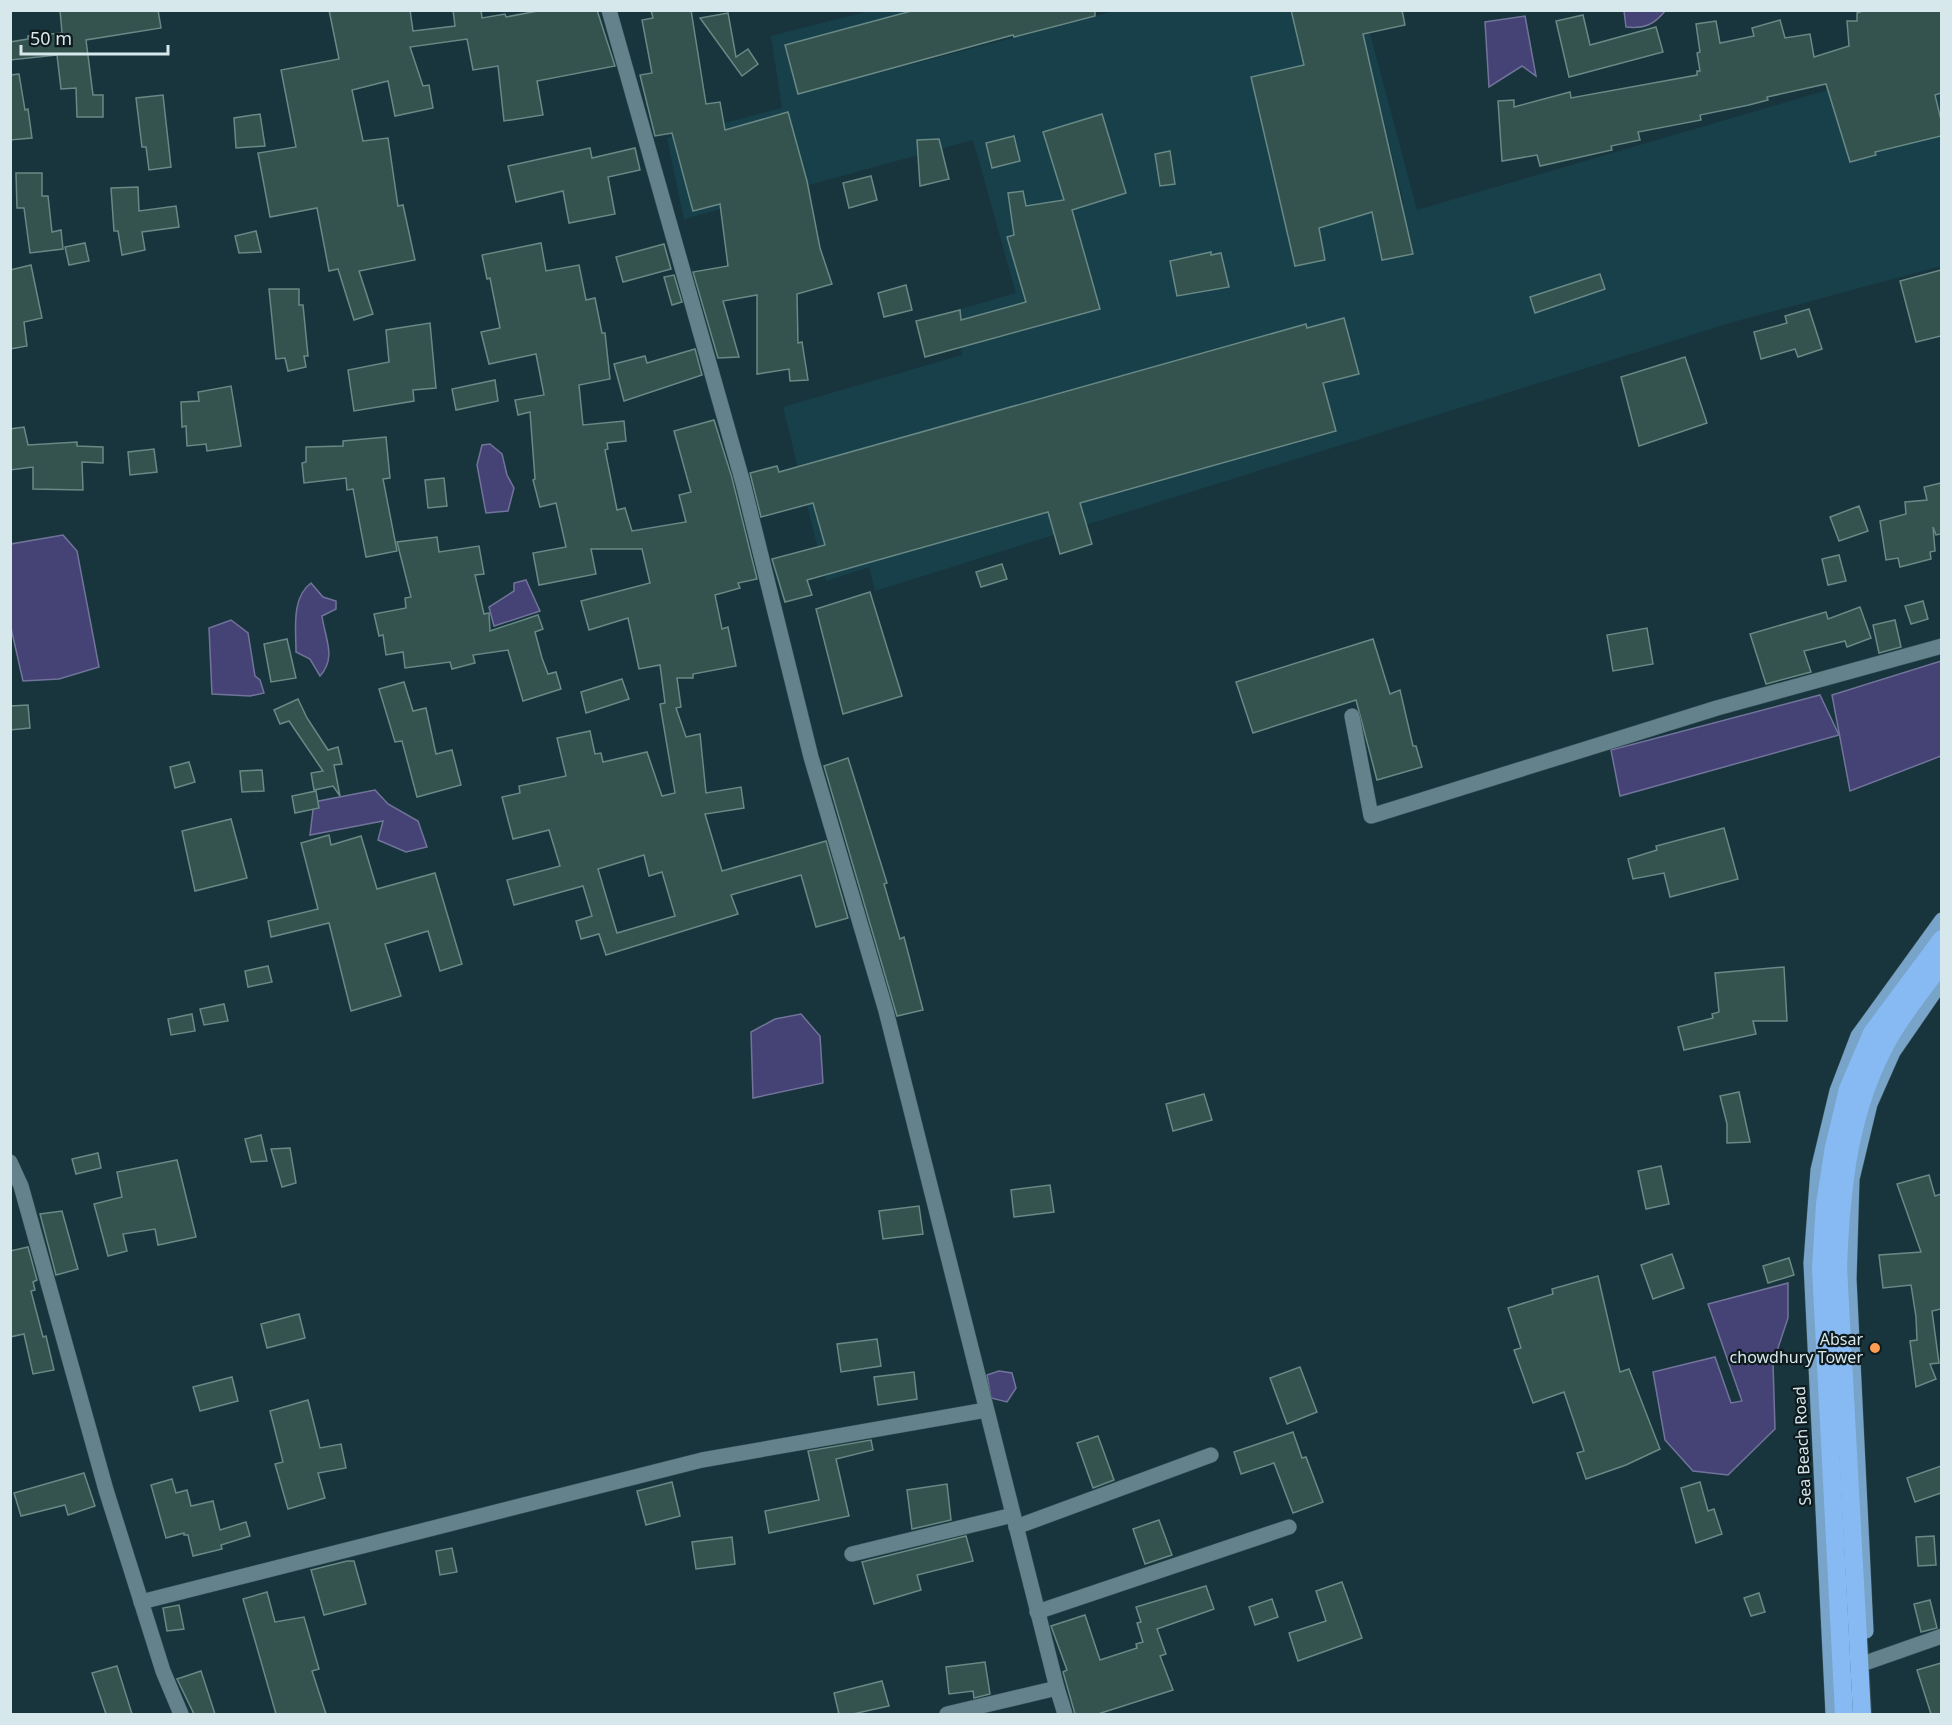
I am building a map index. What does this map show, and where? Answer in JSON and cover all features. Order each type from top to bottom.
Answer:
[{"type":"highway","points":[[1844,1714],[1821,1268],[1825,1204],[1834,1147],[1848,1089],[1868,1043],[1941,939]]},
{"type":"highway","points":[[1862,1714],[1838,1267],[1840,1204],[1846,1156],[1862,1096],[1889,1037],[1941,963]]},
{"type":"main road","name":"Sea Beach Road","points":[[1833,1714],[1811,1263],[1818,1170],[1822,1144],[1837,1091],[1858,1036],[1941,920]]},
{"type":"main road","points":[[1871,1714],[1849,1279],[1852,1179],[1870,1104],[1893,1052],[1941,981]]},
{"type":"street","points":[[609,10],[743,483],[811,758],[886,1011],[1037,1612],[1065,1714]]},
{"type":"street","points":[[1352,716],[1371,816],[1717,708],[1941,646]]},
{"type":"street","points":[[10,1162],[21,1186],[106,1490],[163,1671],[181,1714]]},
{"type":"street","points":[[141,1602],[702,1461],[986,1410]]},
{"type":"street","points":[[852,1554],[1014,1521],[1211,1455]]},
{"type":"street","points":[[1037,1612],[1288,1527]]},
{"type":"street","points":[[1868,1662],[1941,1636]]},
{"type":"street","points":[[947,1714],[1057,1688]]},
{"type":"shaded area","points":[[1624,10],[1665,11],[1657,20],[1648,25],[1626,27]]},
{"type":"shaded area","points":[[869,11],[915,11],[785,45],[798,94],[1115,11],[1299,11],[1291,13],[1302,60],[1341,51],[1380,211],[1404,205],[1358,11],[1364,11],[1417,210],[1941,57],[1941,266],[1733,322],[875,591],[869,567],[826,581],[783,407],[962,355],[954,311],[1016,293],[973,140],[684,219],[667,138],[782,108],[771,36]],"holes":[[[1303,65],[1377,211],[1344,220]],[[1296,68],[1332,224],[1288,235],[1251,78]],[[788,112],[807,180],[693,211],[675,143]],[[1407,225],[1413,254],[1382,260],[1376,231]],[[1007,237],[1100,309],[968,346],[961,320],[1026,302]],[[1321,240],[1325,260],[1295,266],[1291,245]],[[1306,324],[1336,432],[832,572],[803,465]]]},
{"type":"shaded area","points":[[1525,16],[1536,76],[1522,66],[1489,87],[1485,22]]},
{"type":"shaded area","points":[[490,444],[502,454],[507,475],[514,488],[508,511],[486,513],[477,465],[482,445]]},
{"type":"shaded area","points":[[63,535],[77,551],[99,667],[59,679],[23,681],[11,628],[11,544]]},
{"type":"shaded area","points":[[526,580],[540,611],[494,626],[489,607],[514,591],[514,583]]},
{"type":"shaded area","points":[[311,583],[323,597],[336,601],[336,609],[322,616],[329,655],[325,669],[320,676],[310,659],[296,652],[297,605],[305,589]]},
{"type":"shaded area","points":[[231,620],[248,633],[255,676],[260,680],[264,693],[250,696],[212,694],[209,628]]},
{"type":"shaded area","points":[[1941,661],[1941,756],[1850,791],[1832,695]]},
{"type":"shaded area","points":[[1820,695],[1839,735],[1620,796],[1611,750]]},
{"type":"shaded area","points":[[375,790],[388,804],[418,821],[427,847],[406,852],[378,840],[383,821],[310,835],[314,802]]},
{"type":"shaded area","points":[[801,1014],[820,1036],[823,1083],[753,1098],[751,1032],[775,1019]]},
{"type":"shaded area","points":[[1788,1283],[1788,1318],[1773,1363],[1775,1429],[1728,1475],[1693,1471],[1665,1440],[1653,1372],[1715,1357],[1731,1403],[1742,1401],[1708,1304]]},
{"type":"shaded area","points":[[999,1371],[1012,1373],[1016,1388],[1007,1402],[991,1398],[987,1375]]},
{"type":"building","points":[[60,10],[158,10],[161,28],[86,40],[93,95],[103,95],[103,117],[77,117],[76,88],[61,89],[57,55],[10,60],[10,42],[28,39],[28,36],[62,33]]},
{"type":"building","points":[[329,10],[410,10],[413,31],[455,26],[453,10],[481,10],[482,18],[505,14],[506,17],[543,10],[597,10],[615,66],[537,81],[543,115],[504,121],[498,66],[473,70],[467,39],[410,47],[423,86],[429,85],[433,108],[395,116],[388,81],[352,90],[363,141],[388,138],[398,206],[403,205],[415,260],[359,271],[373,314],[354,320],[338,269],[329,271],[317,208],[270,217],[258,153],[296,147],[281,70],[339,59]]},
{"type":"building","points":[[651,10],[691,10],[706,104],[720,102],[725,130],[788,112],[807,181],[820,248],[832,284],[797,294],[798,343],[802,342],[808,380],[790,381],[789,369],[757,374],[757,295],[723,301],[739,357],[718,358],[693,272],[728,266],[720,204],[693,211],[672,133],[655,136],[640,75],[652,73],[642,20],[653,18]]},
{"type":"building","points":[[915,10],[1095,10],[1095,16],[1014,37],[1013,35],[798,94],[785,45]]},
{"type":"building","points":[[1291,10],[1402,10],[1405,25],[1363,34],[1413,254],[1382,260],[1372,212],[1319,228],[1325,260],[1295,266],[1251,77],[1304,65]]},
{"type":"building","points":[[1865,10],[1941,10],[1941,93],[1935,95],[1941,120],[1941,136],[1875,152],[1876,155],[1850,162],[1826,84],[1767,97],[1768,100],[1749,105],[1700,115],[1701,120],[1638,132],[1640,140],[1611,146],[1612,150],[1540,166],[1537,155],[1502,161],[1498,101],[1514,100],[1514,107],[1570,92],[1571,98],[1697,75],[1697,71],[1700,71],[1697,53],[1700,52],[1696,24],[1716,21],[1720,43],[1754,36],[1752,28],[1780,20],[1785,38],[1810,34],[1814,57],[1849,46],[1847,21],[1857,21],[1857,13]]},
{"type":"building","points":[[728,13],[736,57],[748,49],[758,64],[742,76],[700,18]]},
{"type":"building","points":[[1583,15],[1590,45],[1656,27],[1663,52],[1569,77],[1556,21]]},
{"type":"building","points":[[19,74],[25,110],[28,109],[32,138],[10,140],[10,75]]},
{"type":"building","points":[[163,95],[171,167],[149,170],[146,147],[142,147],[136,98]]},
{"type":"building","points":[[260,114],[265,146],[236,148],[234,118]]},
{"type":"building","points":[[1102,114],[1126,193],[1072,210],[1100,309],[925,357],[916,321],[960,310],[961,320],[1026,302],[1007,237],[1014,235],[1008,193],[1023,191],[1026,206],[1064,200],[1043,132]]},
{"type":"building","points":[[1014,136],[1020,161],[992,168],[986,143]]},
{"type":"building","points":[[939,139],[949,179],[920,186],[917,140]]},
{"type":"building","points":[[590,148],[592,158],[635,148],[640,170],[608,177],[615,214],[569,223],[563,191],[516,202],[508,166]]},
{"type":"building","points":[[1170,151],[1175,184],[1160,186],[1155,154]]},
{"type":"building","points":[[16,173],[42,173],[42,196],[48,196],[52,232],[61,230],[63,249],[30,253],[24,208],[17,208]]},
{"type":"building","points":[[871,176],[877,200],[849,208],[843,183]]},
{"type":"building","points":[[138,187],[139,211],[176,206],[179,227],[142,232],[145,250],[122,255],[118,231],[114,231],[111,188]]},
{"type":"building","points":[[256,231],[261,252],[239,253],[235,236]]},
{"type":"building","points":[[85,243],[89,261],[69,265],[65,247]]},
{"type":"building","points":[[541,243],[546,271],[579,265],[586,300],[595,298],[602,333],[605,333],[610,379],[579,385],[583,425],[624,421],[626,441],[607,443],[608,449],[605,450],[617,510],[625,508],[632,531],[686,522],[679,495],[691,492],[674,431],[714,420],[732,478],[757,579],[738,583],[740,588],[715,595],[722,629],[728,627],[736,666],[693,674],[693,678],[677,678],[681,707],[676,708],[686,737],[700,734],[706,793],[741,787],[744,808],[705,814],[722,871],[826,841],[848,918],[816,927],[801,875],[731,895],[738,914],[606,955],[599,934],[581,939],[576,921],[592,916],[583,886],[514,905],[507,880],[560,866],[549,830],[513,839],[502,797],[520,793],[519,786],[566,776],[557,738],[590,731],[595,754],[601,753],[603,762],[647,752],[662,796],[675,793],[660,704],[665,703],[660,665],[639,669],[628,618],[589,630],[581,601],[650,583],[642,549],[591,549],[596,574],[539,585],[533,553],[566,547],[556,503],[540,507],[533,480],[535,479],[530,412],[518,415],[515,400],[544,395],[536,354],[489,364],[481,332],[500,328],[490,278],[487,279],[482,255]],"holes":[[[644,855],[649,876],[662,872],[675,916],[617,933],[598,869]]]},
{"type":"building","points":[[664,244],[671,269],[623,282],[616,257]]},
{"type":"building","points":[[1211,252],[1211,255],[1221,253],[1229,287],[1177,296],[1170,261]]},
{"type":"building","points":[[31,265],[42,318],[24,322],[27,346],[10,349],[10,270]]},
{"type":"building","points":[[1941,270],[1941,336],[1916,342],[1900,281]]},
{"type":"building","points":[[1600,274],[1605,289],[1535,313],[1530,297]]},
{"type":"building","points":[[674,275],[682,302],[672,305],[664,277]]},
{"type":"building","points":[[906,285],[912,310],[884,317],[878,293]]},
{"type":"building","points":[[269,289],[299,289],[299,305],[303,305],[308,356],[304,356],[306,367],[288,371],[285,358],[276,359]]},
{"type":"building","points":[[1809,309],[1822,349],[1798,357],[1795,349],[1761,359],[1754,332],[1787,323],[1785,316]]},
{"type":"building","points":[[1344,318],[1359,374],[1323,383],[1336,431],[1080,503],[1092,544],[1060,554],[1048,512],[807,580],[812,595],[785,602],[772,559],[825,545],[813,503],[761,517],[750,473],[777,466],[779,472],[1306,324],[1307,328]]},
{"type":"building","points":[[430,323],[436,388],[413,390],[414,401],[354,411],[348,370],[389,362],[386,330]]},
{"type":"building","points":[[695,349],[702,375],[624,401],[614,364],[645,356],[647,363]]},
{"type":"building","points":[[1685,357],[1707,423],[1639,446],[1621,377]]},
{"type":"building","points":[[495,380],[498,401],[456,410],[452,389]]},
{"type":"building","points":[[231,386],[241,446],[207,451],[206,444],[187,446],[186,426],[182,427],[181,402],[199,401],[198,392]]},
{"type":"building","points":[[24,427],[28,445],[77,442],[77,446],[103,447],[103,463],[82,462],[83,490],[33,489],[33,467],[10,470],[10,429]]},
{"type":"building","points":[[386,437],[390,478],[383,479],[397,551],[366,557],[353,489],[347,490],[346,478],[304,483],[302,463],[306,462],[306,447],[343,446],[343,441]]},
{"type":"building","points":[[154,449],[157,472],[130,475],[128,452]]},
{"type":"building","points":[[444,478],[447,506],[428,508],[425,480]]},
{"type":"building","points":[[1941,483],[1941,534],[1936,535],[1933,527],[1935,551],[1930,552],[1931,559],[1900,567],[1898,558],[1886,560],[1880,521],[1906,514],[1905,502],[1927,500],[1924,487]]},
{"type":"building","points":[[1859,506],[1868,531],[1839,541],[1830,517]]},
{"type":"building","points":[[437,537],[439,552],[479,546],[484,574],[475,575],[484,614],[489,613],[490,631],[538,615],[543,629],[535,632],[542,658],[548,674],[556,672],[561,689],[523,701],[508,650],[473,655],[475,663],[452,669],[450,662],[405,668],[403,652],[386,655],[383,635],[379,636],[374,614],[406,608],[405,598],[411,597],[397,542]]},
{"type":"building","points":[[1839,555],[1846,581],[1828,585],[1822,559]]},
{"type":"building","points":[[1002,564],[1007,579],[981,587],[976,572]]},
{"type":"building","points":[[870,592],[902,696],[843,714],[816,609]]},
{"type":"building","points":[[1923,601],[1928,619],[1911,624],[1905,606]]},
{"type":"building","points":[[1860,607],[1871,638],[1847,647],[1845,641],[1804,651],[1811,672],[1766,684],[1750,634],[1826,612],[1828,619]]},
{"type":"building","points":[[1895,620],[1901,647],[1879,653],[1873,625]]},
{"type":"building","points":[[1647,628],[1653,664],[1613,671],[1607,635]]},
{"type":"building","points":[[287,639],[296,678],[271,682],[264,644]]},
{"type":"building","points":[[1373,639],[1390,694],[1400,690],[1413,746],[1416,746],[1422,767],[1377,780],[1356,700],[1253,733],[1236,682]]},
{"type":"building","points":[[622,679],[629,699],[586,713],[581,692]]},
{"type":"building","points":[[404,682],[413,711],[426,708],[436,754],[452,750],[461,785],[417,797],[402,741],[395,742],[379,689]]},
{"type":"building","points":[[298,699],[307,718],[328,750],[338,747],[342,764],[334,765],[340,796],[333,786],[314,790],[311,773],[323,771],[289,721],[280,724],[274,710]]},
{"type":"building","points":[[28,705],[30,728],[10,730],[10,706]]},
{"type":"building","points":[[848,758],[887,883],[884,884],[900,939],[904,937],[923,1010],[897,1016],[824,766]]},
{"type":"building","points":[[189,762],[195,782],[175,788],[170,767]]},
{"type":"building","points":[[262,770],[264,791],[242,792],[240,771]]},
{"type":"building","points":[[316,791],[319,808],[295,813],[292,796]]},
{"type":"building","points":[[231,819],[247,878],[195,891],[182,831]]},
{"type":"building","points":[[1724,828],[1738,879],[1670,897],[1664,873],[1633,879],[1628,859],[1657,850],[1656,846]]},
{"type":"building","points":[[329,835],[331,845],[361,836],[377,889],[435,873],[462,964],[440,971],[428,931],[385,944],[401,996],[351,1011],[329,923],[271,937],[268,921],[318,909],[301,843]]},
{"type":"building","points":[[268,966],[272,982],[248,987],[245,971]]},
{"type":"building","points":[[1784,967],[1787,1021],[1753,1021],[1756,1034],[1684,1050],[1678,1027],[1713,1018],[1712,1014],[1719,1012],[1715,973]]},
{"type":"building","points":[[224,1004],[228,1021],[204,1025],[200,1009]]},
{"type":"building","points":[[192,1014],[195,1031],[171,1035],[168,1019]]},
{"type":"building","points":[[1739,1092],[1750,1142],[1727,1143],[1727,1124],[1720,1096]]},
{"type":"building","points":[[1204,1094],[1212,1120],[1173,1131],[1166,1104]]},
{"type":"building","points":[[261,1135],[267,1161],[251,1162],[245,1139]]},
{"type":"building","points":[[290,1148],[296,1183],[282,1187],[271,1149]]},
{"type":"building","points":[[98,1153],[101,1168],[76,1174],[72,1159]]},
{"type":"building","points":[[177,1160],[196,1237],[158,1245],[155,1229],[123,1234],[127,1251],[108,1256],[94,1204],[122,1197],[117,1172]]},
{"type":"building","points":[[1661,1166],[1669,1204],[1646,1209],[1638,1171]]},
{"type":"building","points":[[1929,1175],[1935,1196],[1941,1194],[1941,1309],[1932,1311],[1939,1363],[1930,1364],[1936,1379],[1916,1387],[1910,1341],[1917,1340],[1911,1285],[1883,1288],[1879,1255],[1921,1252],[1897,1184]]},
{"type":"building","points":[[1050,1185],[1054,1212],[1014,1217],[1011,1190]]},
{"type":"building","points":[[919,1206],[923,1234],[883,1239],[879,1211]]},
{"type":"building","points":[[62,1211],[78,1269],[56,1275],[40,1214]]},
{"type":"building","points":[[28,1247],[37,1280],[33,1282],[35,1290],[31,1291],[43,1337],[46,1336],[54,1370],[33,1374],[24,1334],[10,1337],[10,1251]]},
{"type":"building","points":[[1672,1254],[1684,1288],[1653,1299],[1641,1265]]},
{"type":"building","points":[[1789,1258],[1794,1275],[1768,1283],[1763,1266]]},
{"type":"building","points":[[1598,1276],[1620,1372],[1629,1369],[1660,1449],[1626,1465],[1586,1479],[1577,1453],[1584,1451],[1564,1392],[1533,1403],[1514,1350],[1521,1348],[1508,1308],[1553,1294],[1552,1289]]},
{"type":"building","points":[[299,1314],[305,1338],[267,1348],[261,1324]]},
{"type":"building","points":[[877,1339],[881,1366],[841,1372],[837,1344]]},
{"type":"building","points":[[1300,1367],[1317,1412],[1287,1424],[1270,1378]]},
{"type":"building","points":[[914,1372],[917,1399],[878,1405],[874,1377]]},
{"type":"building","points":[[232,1377],[238,1401],[200,1411],[193,1387]]},
{"type":"building","points":[[308,1400],[320,1448],[341,1444],[346,1468],[318,1473],[325,1498],[288,1509],[275,1464],[283,1462],[270,1411]]},
{"type":"building","points":[[1293,1432],[1302,1458],[1306,1457],[1323,1502],[1293,1513],[1274,1463],[1241,1474],[1234,1452]]},
{"type":"building","points":[[1098,1436],[1114,1480],[1093,1488],[1077,1443]]},
{"type":"building","points":[[871,1440],[873,1450],[836,1459],[849,1516],[769,1533],[765,1511],[819,1500],[808,1451]]},
{"type":"building","points":[[1941,1466],[1941,1493],[1915,1502],[1907,1478]]},
{"type":"building","points":[[84,1473],[95,1506],[68,1515],[65,1505],[21,1516],[14,1493]]},
{"type":"building","points":[[172,1479],[176,1493],[187,1490],[191,1506],[213,1501],[220,1530],[246,1522],[250,1536],[221,1545],[222,1549],[193,1556],[188,1535],[184,1533],[166,1538],[151,1485]]},
{"type":"building","points":[[672,1482],[680,1516],[646,1525],[637,1491]]},
{"type":"building","points":[[1700,1482],[1708,1511],[1714,1509],[1722,1534],[1696,1543],[1681,1488]]},
{"type":"building","points":[[947,1484],[951,1520],[912,1529],[907,1490]]},
{"type":"building","points":[[1159,1520],[1172,1555],[1145,1564],[1133,1529]]},
{"type":"building","points":[[966,1536],[973,1561],[917,1575],[921,1590],[874,1604],[862,1562]]},
{"type":"building","points":[[1934,1536],[1936,1565],[1918,1566],[1916,1537]]},
{"type":"building","points":[[732,1537],[735,1564],[696,1569],[692,1542]]},
{"type":"building","points":[[452,1548],[457,1572],[440,1575],[436,1551]]},
{"type":"building","points":[[354,1561],[366,1604],[324,1615],[311,1570]]},
{"type":"building","points":[[1342,1582],[1362,1638],[1298,1661],[1289,1633],[1326,1621],[1316,1591]]},
{"type":"building","points":[[1206,1586],[1214,1609],[1157,1629],[1166,1654],[1160,1656],[1173,1690],[1098,1714],[1075,1714],[1063,1672],[1067,1670],[1051,1626],[1085,1615],[1100,1660],[1137,1648],[1136,1644],[1143,1642],[1137,1623],[1141,1622],[1136,1607]]},
{"type":"building","points":[[267,1592],[275,1622],[304,1617],[319,1669],[312,1671],[326,1714],[276,1714],[243,1599]]},
{"type":"building","points":[[1759,1593],[1765,1612],[1751,1616],[1744,1598]]},
{"type":"building","points":[[1272,1599],[1278,1617],[1255,1625],[1249,1607]]},
{"type":"building","points":[[1930,1600],[1937,1628],[1921,1632],[1914,1604]]},
{"type":"building","points":[[179,1605],[184,1629],[167,1631],[163,1608]]},
{"type":"building","points":[[985,1662],[990,1694],[974,1698],[973,1691],[949,1694],[946,1667]]},
{"type":"building","points":[[1941,1663],[1941,1714],[1931,1714],[1917,1670]]},
{"type":"building","points":[[117,1666],[132,1714],[106,1714],[92,1673]]},
{"type":"building","points":[[201,1671],[215,1714],[194,1714],[177,1679]]},
{"type":"building","points":[[882,1681],[889,1706],[853,1714],[839,1714],[834,1693]]},
{"type":"place","name":"Absar chowdhury Tower","points":[[1875,1348]]}]
